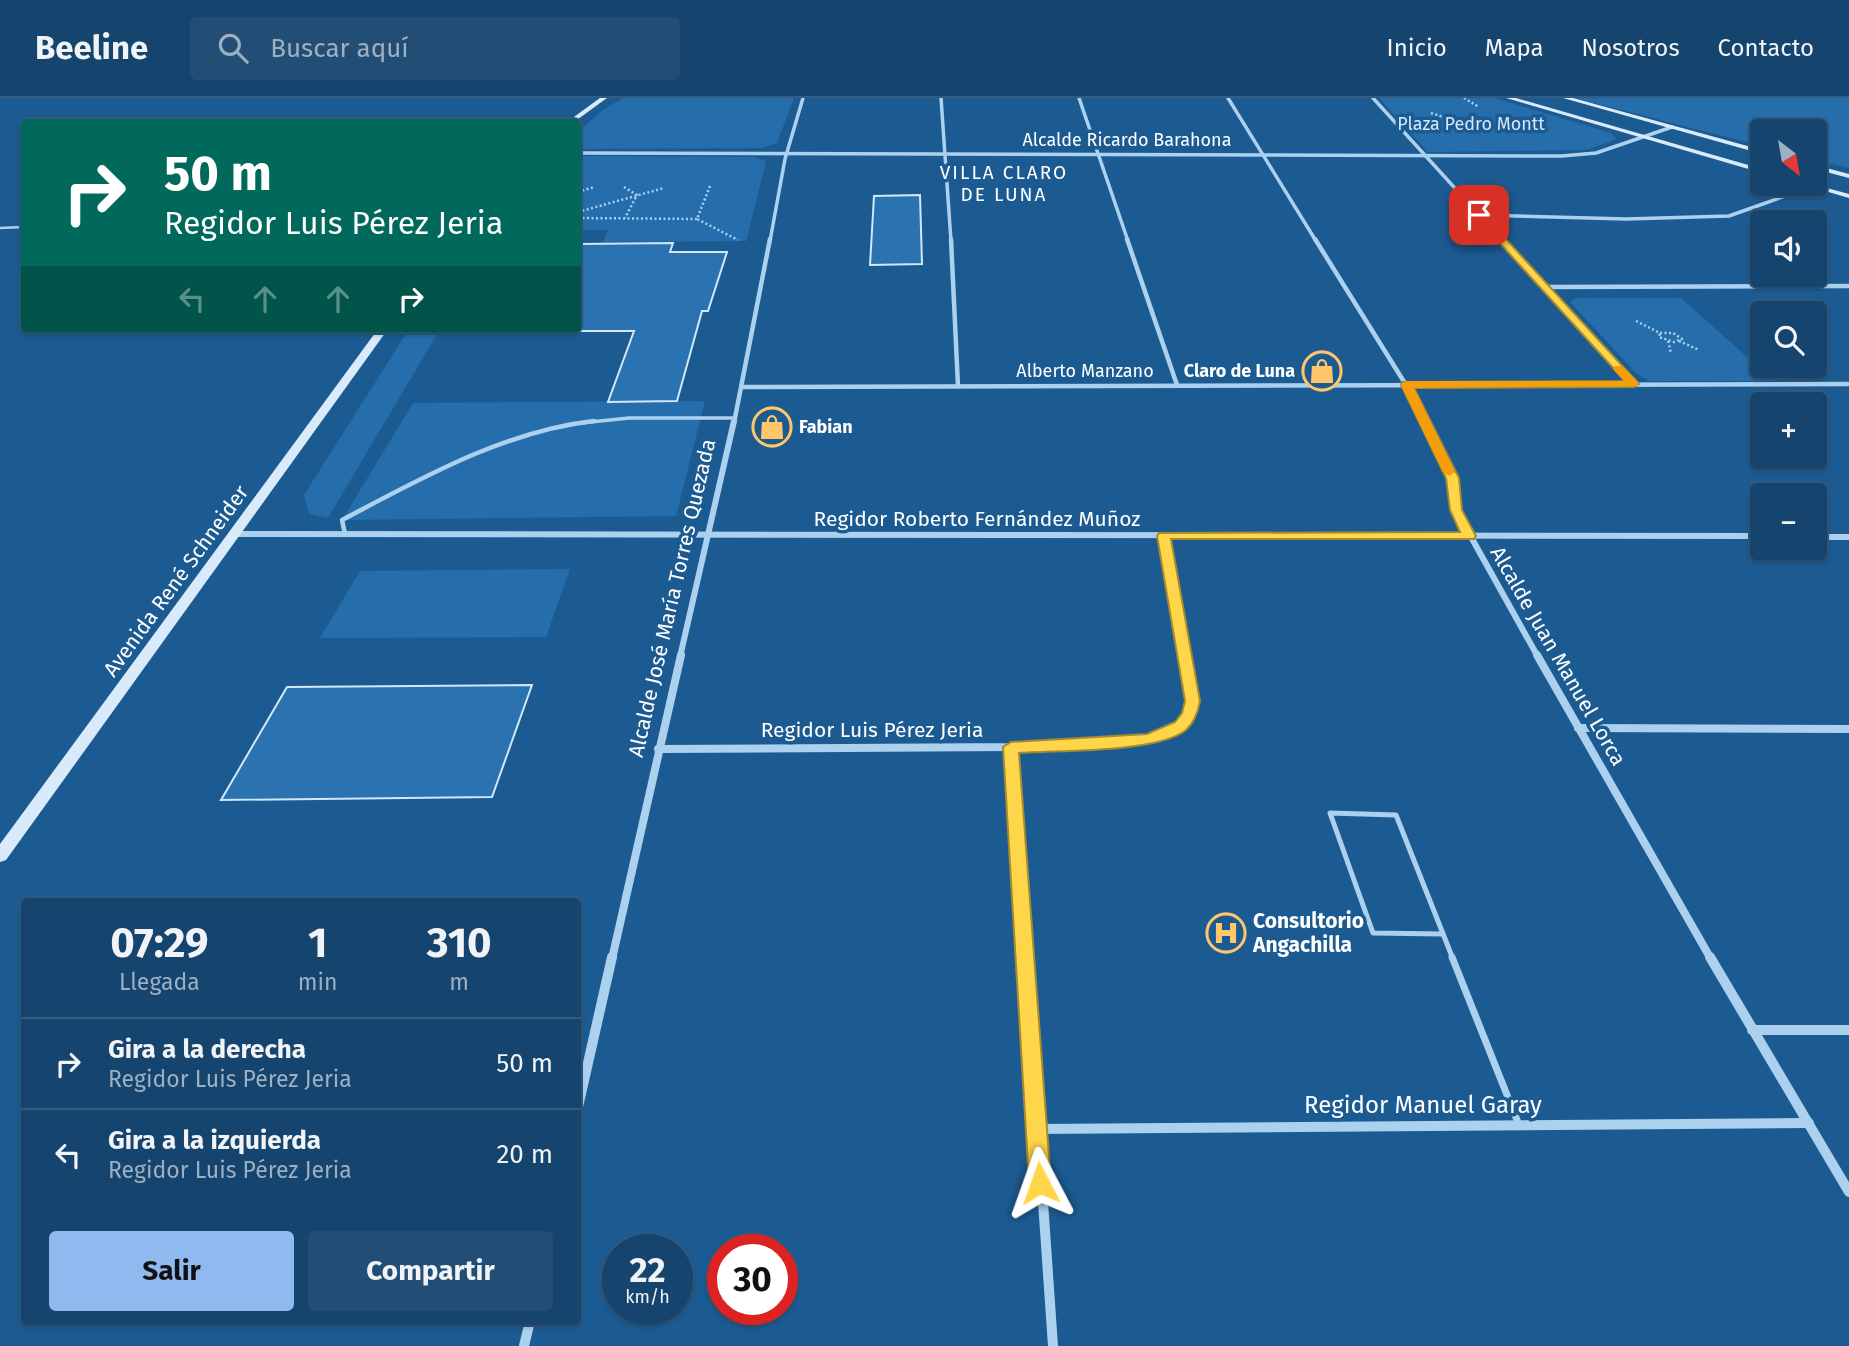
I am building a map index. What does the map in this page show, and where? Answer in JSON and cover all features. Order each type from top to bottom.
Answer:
[{"type":"main road","points":[[574,119],[604,98]]},
{"type":"main road","points":[[1509,98],[1750,168]]},
{"type":"main road","points":[[1566,98],[1750,149]]},
{"type":"main road","points":[[1827,170],[1849,176]]},
{"type":"main road","points":[[1827,190],[1849,196]]},
{"type":"main road","name":"Avenida René Schneider","points":[[0,856],[380,333]]},
{"type":"street","name":"Alcalde José María Torres Quezada","points":[[581,1094],[742,387],[787,153],[803,98]]},
{"type":"street","points":[[941,98],[947,153],[958,386]]},
{"type":"street","points":[[1079,98],[1177,385]]},
{"type":"street","name":"Alcalde Juan Manuel Lorca","points":[[1228,98],[1406,385],[1452,478],[1456,510],[1469,536],[1752,1030],[1849,1192]]},
{"type":"street","points":[[1373,98],[1634,384]]},
{"type":"street","name":"Alcalde Ricardo Barahona","points":[[581,153],[1562,156],[1597,153],[1672,127]]},
{"type":"street","points":[[1479,215],[1626,219],[1729,216],[1781,196]]},
{"type":"street","points":[[1546,287],[1849,286]]},
{"type":"street","name":"Alberto Manzano","points":[[742,387],[1849,384]]},
{"type":"street","name":"Regidor Roberto Fernández Muñoz","points":[[234,534],[1750,537]]},
{"type":"street","name":"Regidor Luis Pérez Jeria","points":[[658,749],[1011,747],[1147,739],[1166,734],[1181,726],[1190,714],[1193,701],[1164,536]]},
{"type":"street","points":[[1827,537],[1849,537]]},
{"type":"street","points":[[1578,728],[1849,729]]},
{"type":"street","points":[[1011,747],[1053,1346]]},
{"type":"street","points":[[1752,1030],[1849,1030]]},
{"type":"street","name":"Regidor Manuel Garay","points":[[1036,1129],[1810,1123]]},
{"type":"street","points":[[524,1346],[529,1325]]},
{"type":"lane","points":[[0,228],[21,227]]},
{"type":"lane","points":[[345,534],[342,520],[429,474],[497,444],[569,425],[600,421],[733,418]]},
{"type":"lane","points":[[1443,934],[1373,933],[1330,813],[1395,815],[1443,934],[1519,1125]]},
{"type":"path","points":[[614,181],[637,195],[625,218]]},
{"type":"path","points":[[697,219],[710,186]]},
{"type":"path","points":[[581,218],[697,219],[740,241]]},
{"type":"path","points":[[1669,332],[1679,336],[1681,340],[1668,341],[1658,335],[1669,332]]},
{"type":"green space","points":[[623,98],[794,98],[777,143],[762,148],[581,149],[581,129],[603,110]]},
{"type":"green space","name":"Plaza Pedro Montt","points":[[1379,98],[1494,98],[1611,133],[1617,139],[1590,149],[1576,150],[1428,152]]},
{"type":"green space","points":[[1575,98],[1849,98],[1849,168],[1827,163],[1827,119],[1750,119],[1750,143]]},
{"type":"green space","points":[[581,156],[754,157],[766,161],[746,241],[603,242],[608,230],[581,230]]},
{"type":"green space","points":[[1576,298],[1681,298],[1750,360],[1750,378],[1771,378],[1774,381],[1650,381],[1636,373],[1570,302]]},
{"type":"green space","points":[[406,333],[438,333],[328,518],[309,514],[304,495]]},
{"type":"green space","points":[[705,401],[676,516],[342,520],[413,403]]},
{"type":"green space","points":[[570,569],[546,637],[320,638],[360,571]]},
{"type":"building","points":[[920,195],[922,264],[870,265],[874,196]]},
{"type":"building","points":[[673,243],[670,252],[727,252],[708,311],[702,311],[677,401],[608,402],[634,331],[581,331],[581,244]]},
{"type":"building","points":[[532,685],[492,797],[221,800],[287,687]]},
{"type":"slow traffic","points":[[1449,472],[1406,385],[1634,384],[1619,369]]},
{"type":"place","name":"Claro de Luna","points":[[1322,371]]},
{"type":"place","name":"Fabian","points":[[772,427]]},
{"type":"place","name":"Consultorio Angachilla","points":[[1226,933]]},
{"type":"district","name":"VILLA CLARO DE LUNA","points":[[1004,183]]},
{"type":"route","points":[[1040,1183],[1011,747],[1147,739],[1166,734],[1181,726],[1190,714],[1193,701],[1164,536],[1469,536],[1456,510],[1452,478],[1406,385],[1634,384],[1479,215]]}]
